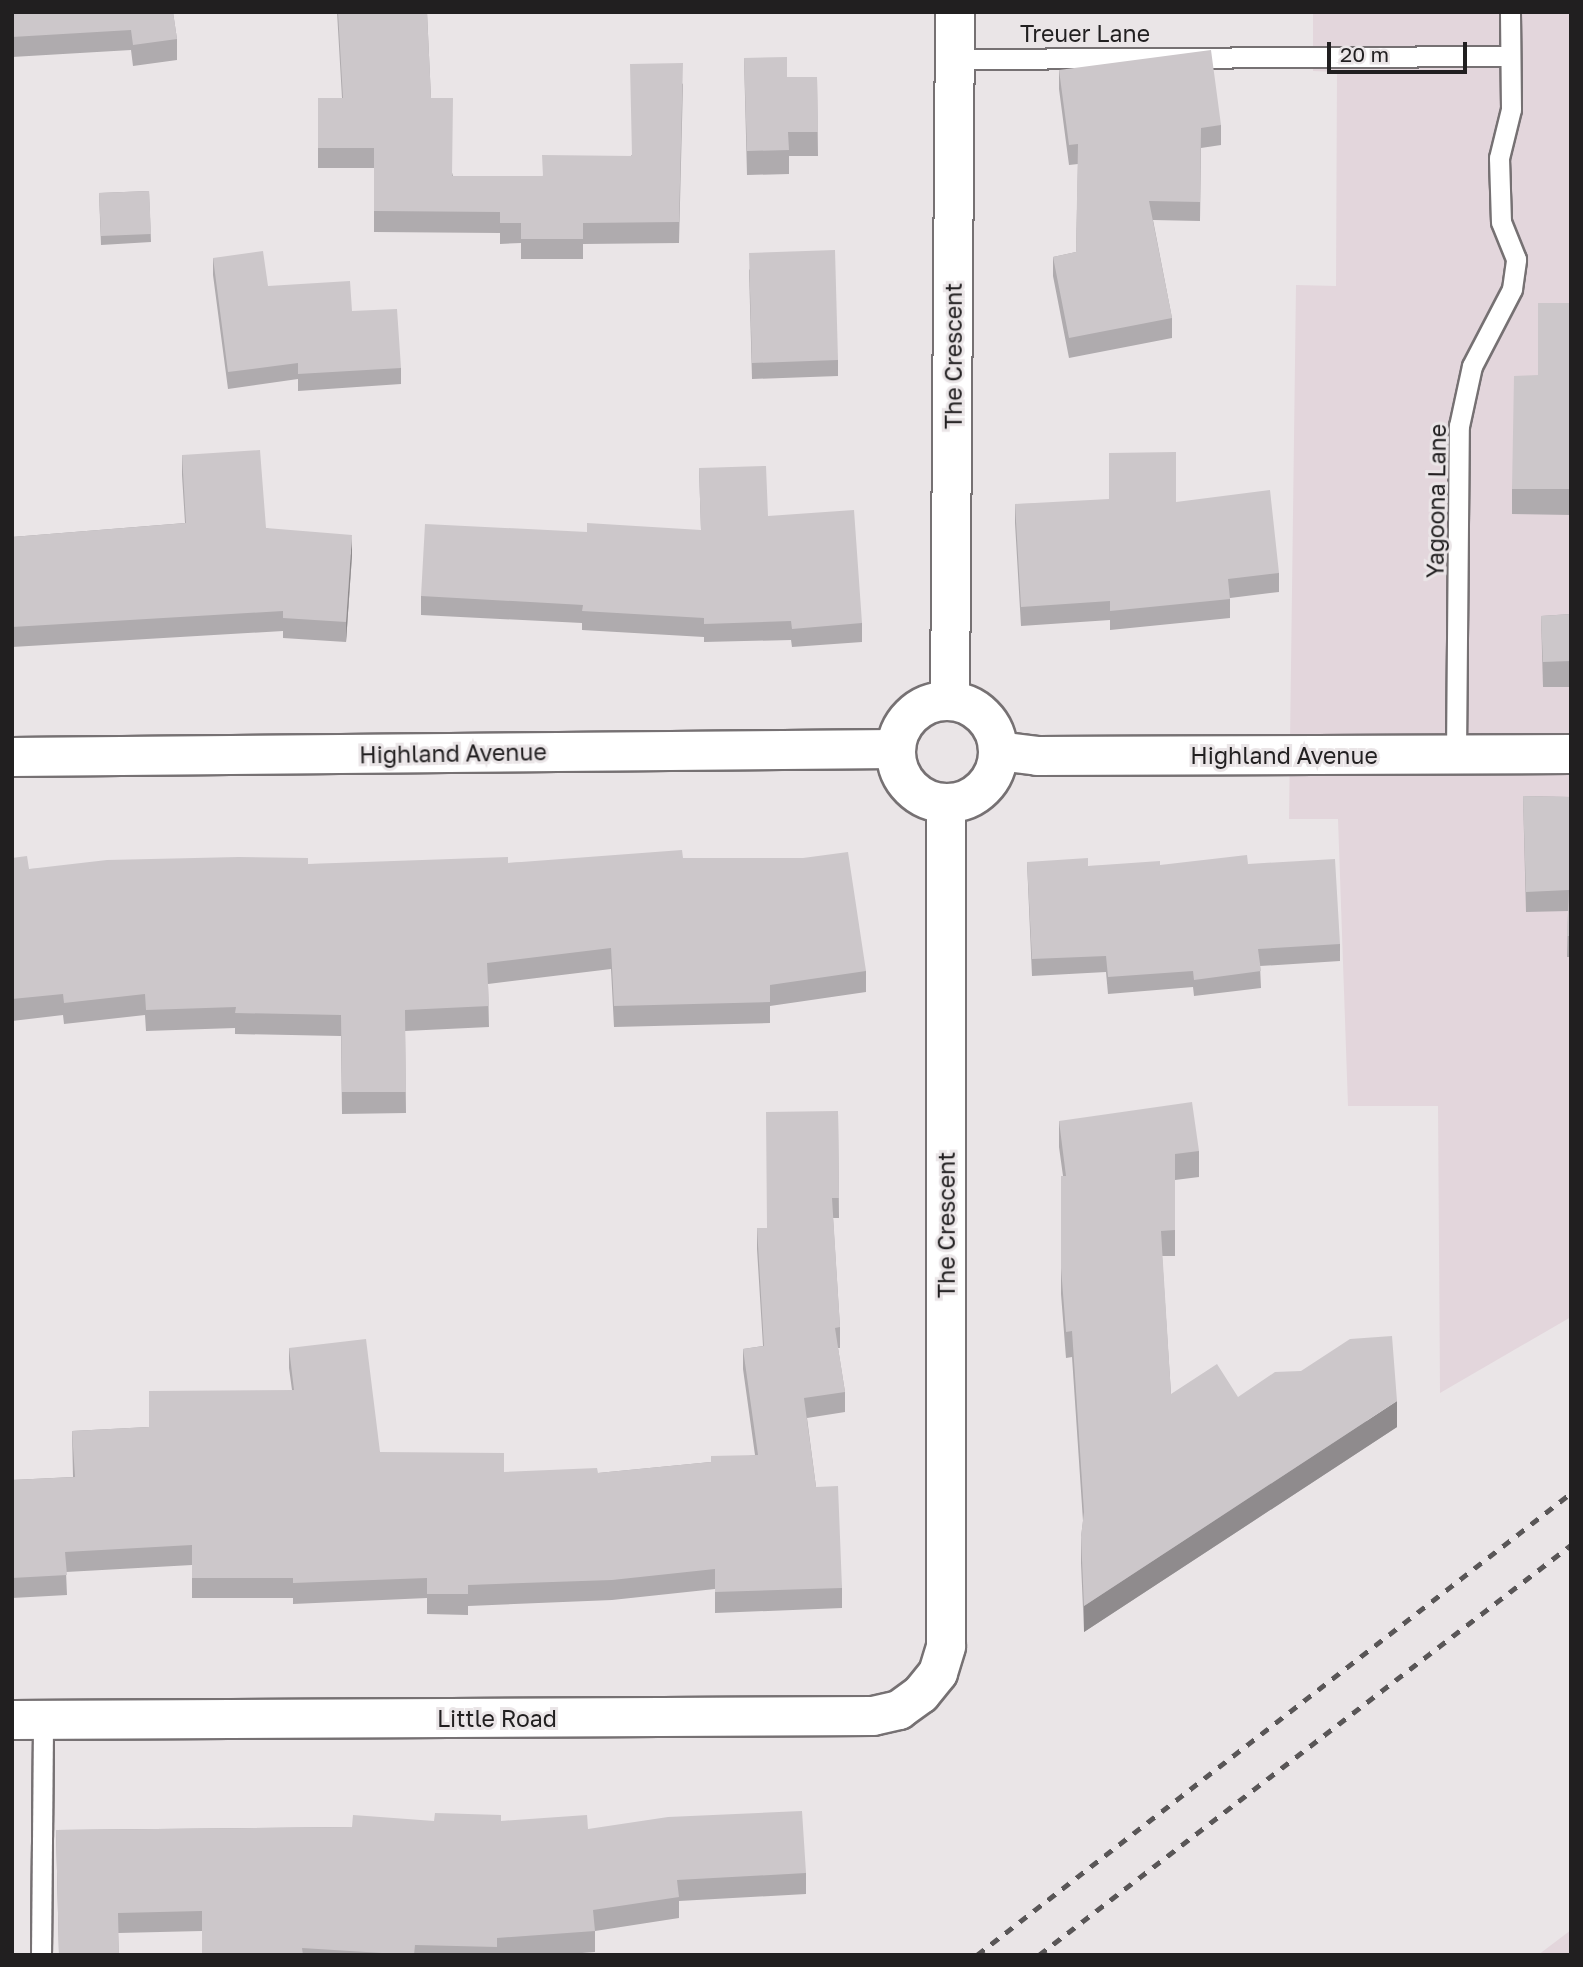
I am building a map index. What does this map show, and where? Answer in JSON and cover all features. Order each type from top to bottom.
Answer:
[{"type":"street","name":"The Crescent","points":[[950,700],[955,12]]},
{"type":"street","points":[[950,700],[972,707],[989,722],[998,751],[996,767],[976,794],[946,803],[915,793],[897,766],[895,749],[906,719],[919,708],[950,700]]},
{"type":"street","name":"Highland Avenue","points":[[12,757],[895,749]]},
{"type":"street","name":"Highland Avenue","points":[[998,751],[1037,756],[1571,754]]},
{"type":"street","name":"The Crescent","points":[[946,803],[946,1646]]},
{"type":"street","name":"Little Road","points":[[28,1720],[873,1716],[898,1710],[921,1694],[938,1673],[946,1646]]},
{"type":"lane","name":"Yagoona Lane","points":[[1456,754],[1460,426],[1472,366],[1512,289],[1516,259],[1501,222],[1499,158],[1511,109],[1510,12]]},
{"type":"lane","name":"Treuer Lane","points":[[955,59],[1510,56]]},
{"type":"lane","points":[[28,1720],[41,1955]]},
{"type":"shaded area","points":[[1313,12],[1571,12],[1571,1317],[1440,1393],[1438,1106],[1348,1106],[1338,819],[1289,819],[1296,285],[1336,286],[1337,72],[1313,71]]},
{"type":"shaded area","points":[[1571,1930],[1571,1955],[1538,1955]]},
{"type":"building","points":[[12,12],[173,12],[177,39],[133,45],[131,30],[12,37]]},
{"type":"building","points":[[338,12],[427,12],[431,98],[453,98],[452,176],[543,176],[542,155],[632,156],[630,64],[683,63],[679,222],[583,223],[583,239],[521,239],[521,223],[500,223],[500,212],[374,211],[374,148],[318,148],[318,98],[343,98]]},
{"type":"building","points":[[1211,50],[1221,125],[1201,128],[1200,202],[1149,201],[1172,318],[1069,338],[1053,257],[1076,252],[1078,144],[1069,145],[1059,70]]},
{"type":"building","points":[[787,57],[787,77],[817,77],[818,132],[788,132],[789,150],[747,151],[744,58]]},
{"type":"building","points":[[1569,189],[1571,189],[1571,253]]},
{"type":"building","points":[[149,191],[151,234],[101,236],[99,193]]},
{"type":"building","points":[[835,250],[838,360],[752,363],[749,253]]},
{"type":"building","points":[[263,251],[268,286],[350,281],[352,311],[397,309],[401,368],[298,374],[298,363],[228,372],[213,258]]},
{"type":"building","points":[[1538,303],[1571,303],[1571,489],[1512,489],[1514,376],[1538,375]]},
{"type":"building","points":[[260,450],[266,528],[352,535],[346,622],[283,618],[283,611],[12,627],[12,537],[186,523],[182,455]]},
{"type":"building","points":[[1176,452],[1176,502],[1270,490],[1279,573],[1228,579],[1230,599],[1110,611],[1110,601],[1021,607],[1015,504],[1109,499],[1109,453]]},
{"type":"building","points":[[766,466],[768,516],[854,510],[862,623],[792,629],[791,621],[704,624],[704,618],[582,611],[583,605],[421,596],[425,524],[587,532],[587,523],[701,530],[699,468]]},
{"type":"building","points":[[1571,614],[1571,661],[1543,662],[1541,616]]},
{"type":"building","points":[[1523,796],[1571,797],[1571,936],[1567,936],[1569,890],[1526,892]]},
{"type":"building","points":[[682,850],[683,858],[803,858],[848,852],[866,971],[770,985],[770,1002],[614,1006],[611,948],[487,963],[489,1006],[405,1010],[406,1092],[342,1092],[341,1015],[235,1013],[236,1007],[146,1010],[145,994],[64,1003],[63,994],[12,999],[12,858],[27,856],[29,869],[107,860],[239,857],[308,858],[308,864],[508,857],[508,863]]},
{"type":"building","points":[[1247,855],[1248,864],[1335,859],[1340,944],[1258,949],[1261,971],[1194,980],[1193,971],[1108,977],[1106,956],[1032,959],[1027,862],[1088,858],[1088,866],[1160,861],[1160,865]]},
{"type":"building","points":[[1192,1102],[1199,1151],[1175,1154],[1175,1230],[1161,1231],[1171,1394],[1217,1364],[1238,1397],[1275,1372],[1301,1371],[1350,1339],[1392,1336],[1397,1401],[1084,1606],[1081,1537],[1084,1512],[1072,1331],[1066,1332],[1061,1268],[1061,1176],[1066,1176],[1059,1121]]},
{"type":"building","points":[[838,1111],[839,1198],[832,1198],[840,1327],[835,1328],[845,1392],[804,1398],[816,1487],[838,1486],[842,1588],[715,1592],[715,1569],[612,1580],[468,1585],[468,1594],[427,1594],[427,1578],[293,1583],[293,1578],[192,1578],[192,1545],[65,1552],[67,1575],[12,1578],[12,1480],[75,1477],[72,1431],[149,1427],[149,1391],[294,1390],[289,1348],[366,1339],[380,1452],[504,1453],[504,1472],[597,1468],[598,1473],[711,1462],[711,1456],[758,1455],[743,1349],[764,1346],[757,1228],[767,1228],[766,1112]]},
{"type":"building","points":[[802,1811],[806,1873],[677,1880],[679,1897],[593,1910],[595,1931],[497,1938],[497,1947],[415,1945],[414,1955],[302,1948],[303,1955],[202,1955],[202,1911],[118,1913],[119,1955],[59,1955],[56,1830],[352,1827],[353,1815],[434,1821],[435,1813],[501,1815],[501,1821],[587,1815],[588,1829],[668,1817]]},
{"type":"railway","points":[[977,1955],[1571,1493]]},
{"type":"railway","points":[[1039,1955],[1571,1545]]}]
